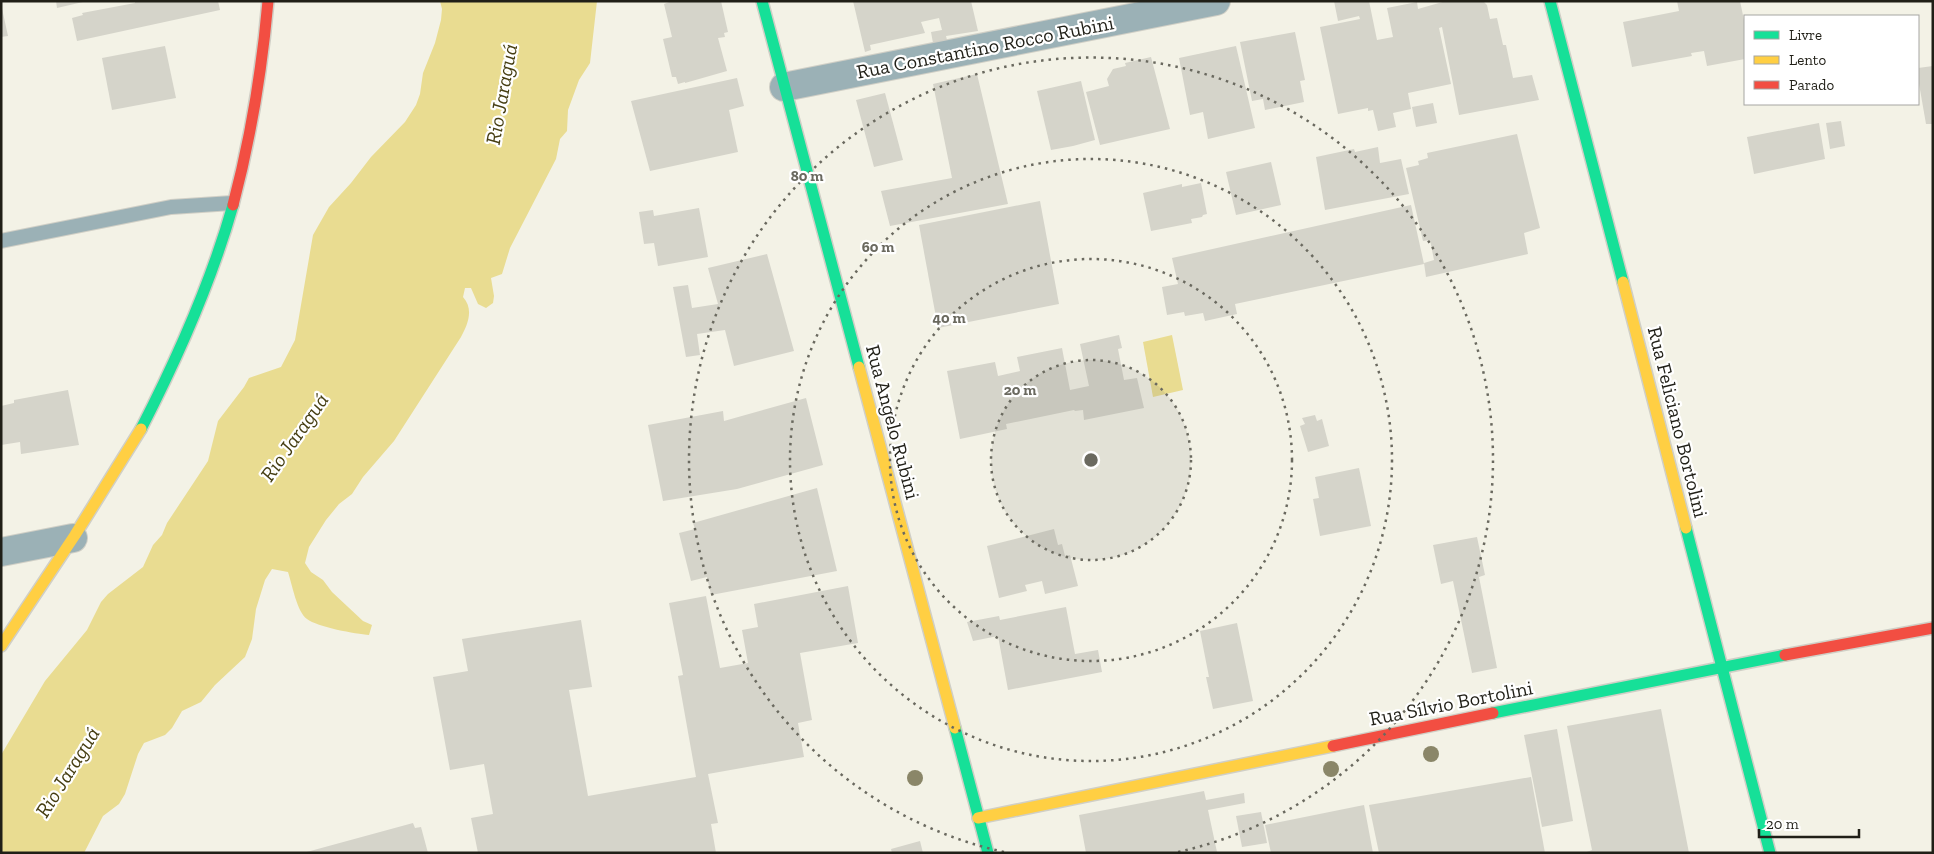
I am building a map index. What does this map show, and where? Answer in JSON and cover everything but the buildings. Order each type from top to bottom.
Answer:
[{"type":"main road","points":[[1,646],[73,538],[136,438],[174,364],[207,284],[248,146],[266,42],[268,1]]},
{"type":"main road","name":"Rua Angelo Rubini","points":[[762,1],[988,853]]},
{"type":"main road","name":"Rua Feliciano Bortolini","points":[[1550,1],[1770,853]]},
{"type":"main road","name":"Rua Sílvio Bortolini","points":[[978,818],[1722,667],[1933,628]]},
{"type":"street","name":"Rua Constantino Rocco Rubini","points":[[784,87],[1216,1]]},
{"type":"street","points":[[1,552],[73,538]]},
{"type":"lane","points":[[1,241],[171,207],[232,203]]},
{"type":"water","name":"Rio Jaraguá","points":[[440,1],[597,1],[590,63],[579,80],[568,110],[567,131],[560,139],[556,159],[510,248],[502,274],[491,278],[494,296],[493,303],[486,308],[478,304],[471,288],[465,288],[463,297],[468,306],[469,317],[461,337],[394,441],[363,477],[352,494],[339,504],[326,520],[309,547],[305,563],[311,572],[323,580],[332,592],[363,621],[372,625],[369,635],[346,632],[307,619],[300,610],[288,572],[272,569],[265,580],[256,609],[252,639],[245,657],[215,685],[201,702],[182,711],[172,728],[165,735],[144,743],[138,754],[125,794],[119,804],[103,816],[84,853],[1,853],[1,755],[45,681],[87,630],[101,602],[108,594],[143,567],[153,545],[162,535],[167,523],[208,461],[218,421],[249,378],[281,367],[295,340],[313,235],[329,207],[371,157],[405,122],[416,105],[420,94],[423,73],[435,43],[441,20],[442,9]]},
{"type":"water","points":[[1172,335],[1183,390],[1153,397],[1143,342]]},
{"type":"traffic: fast","points":[[762,1],[859,367]]},
{"type":"traffic: fast","points":[[1550,1],[1623,282]]},
{"type":"traffic: fast","points":[[141,429],[193,319],[215,263],[233,205]]},
{"type":"traffic: fast","points":[[1686,528],[1770,853]]},
{"type":"traffic: fast","points":[[1493,713],[1785,655]]},
{"type":"traffic: fast","points":[[955,728],[988,853]]},
{"type":"traffic: slow","points":[[1623,282],[1686,528]]},
{"type":"traffic: slow","points":[[859,367],[955,728]]},
{"type":"traffic: slow","points":[[1,646],[75,535],[141,429]]},
{"type":"traffic: slow","points":[[978,818],[1333,746]]},
{"type":"traffic: jam","points":[[233,205],[255,103],[268,1]]},
{"type":"traffic: jam","points":[[1785,655],[1933,628]]},
{"type":"traffic: jam","points":[[1333,746],[1493,713]]}]
